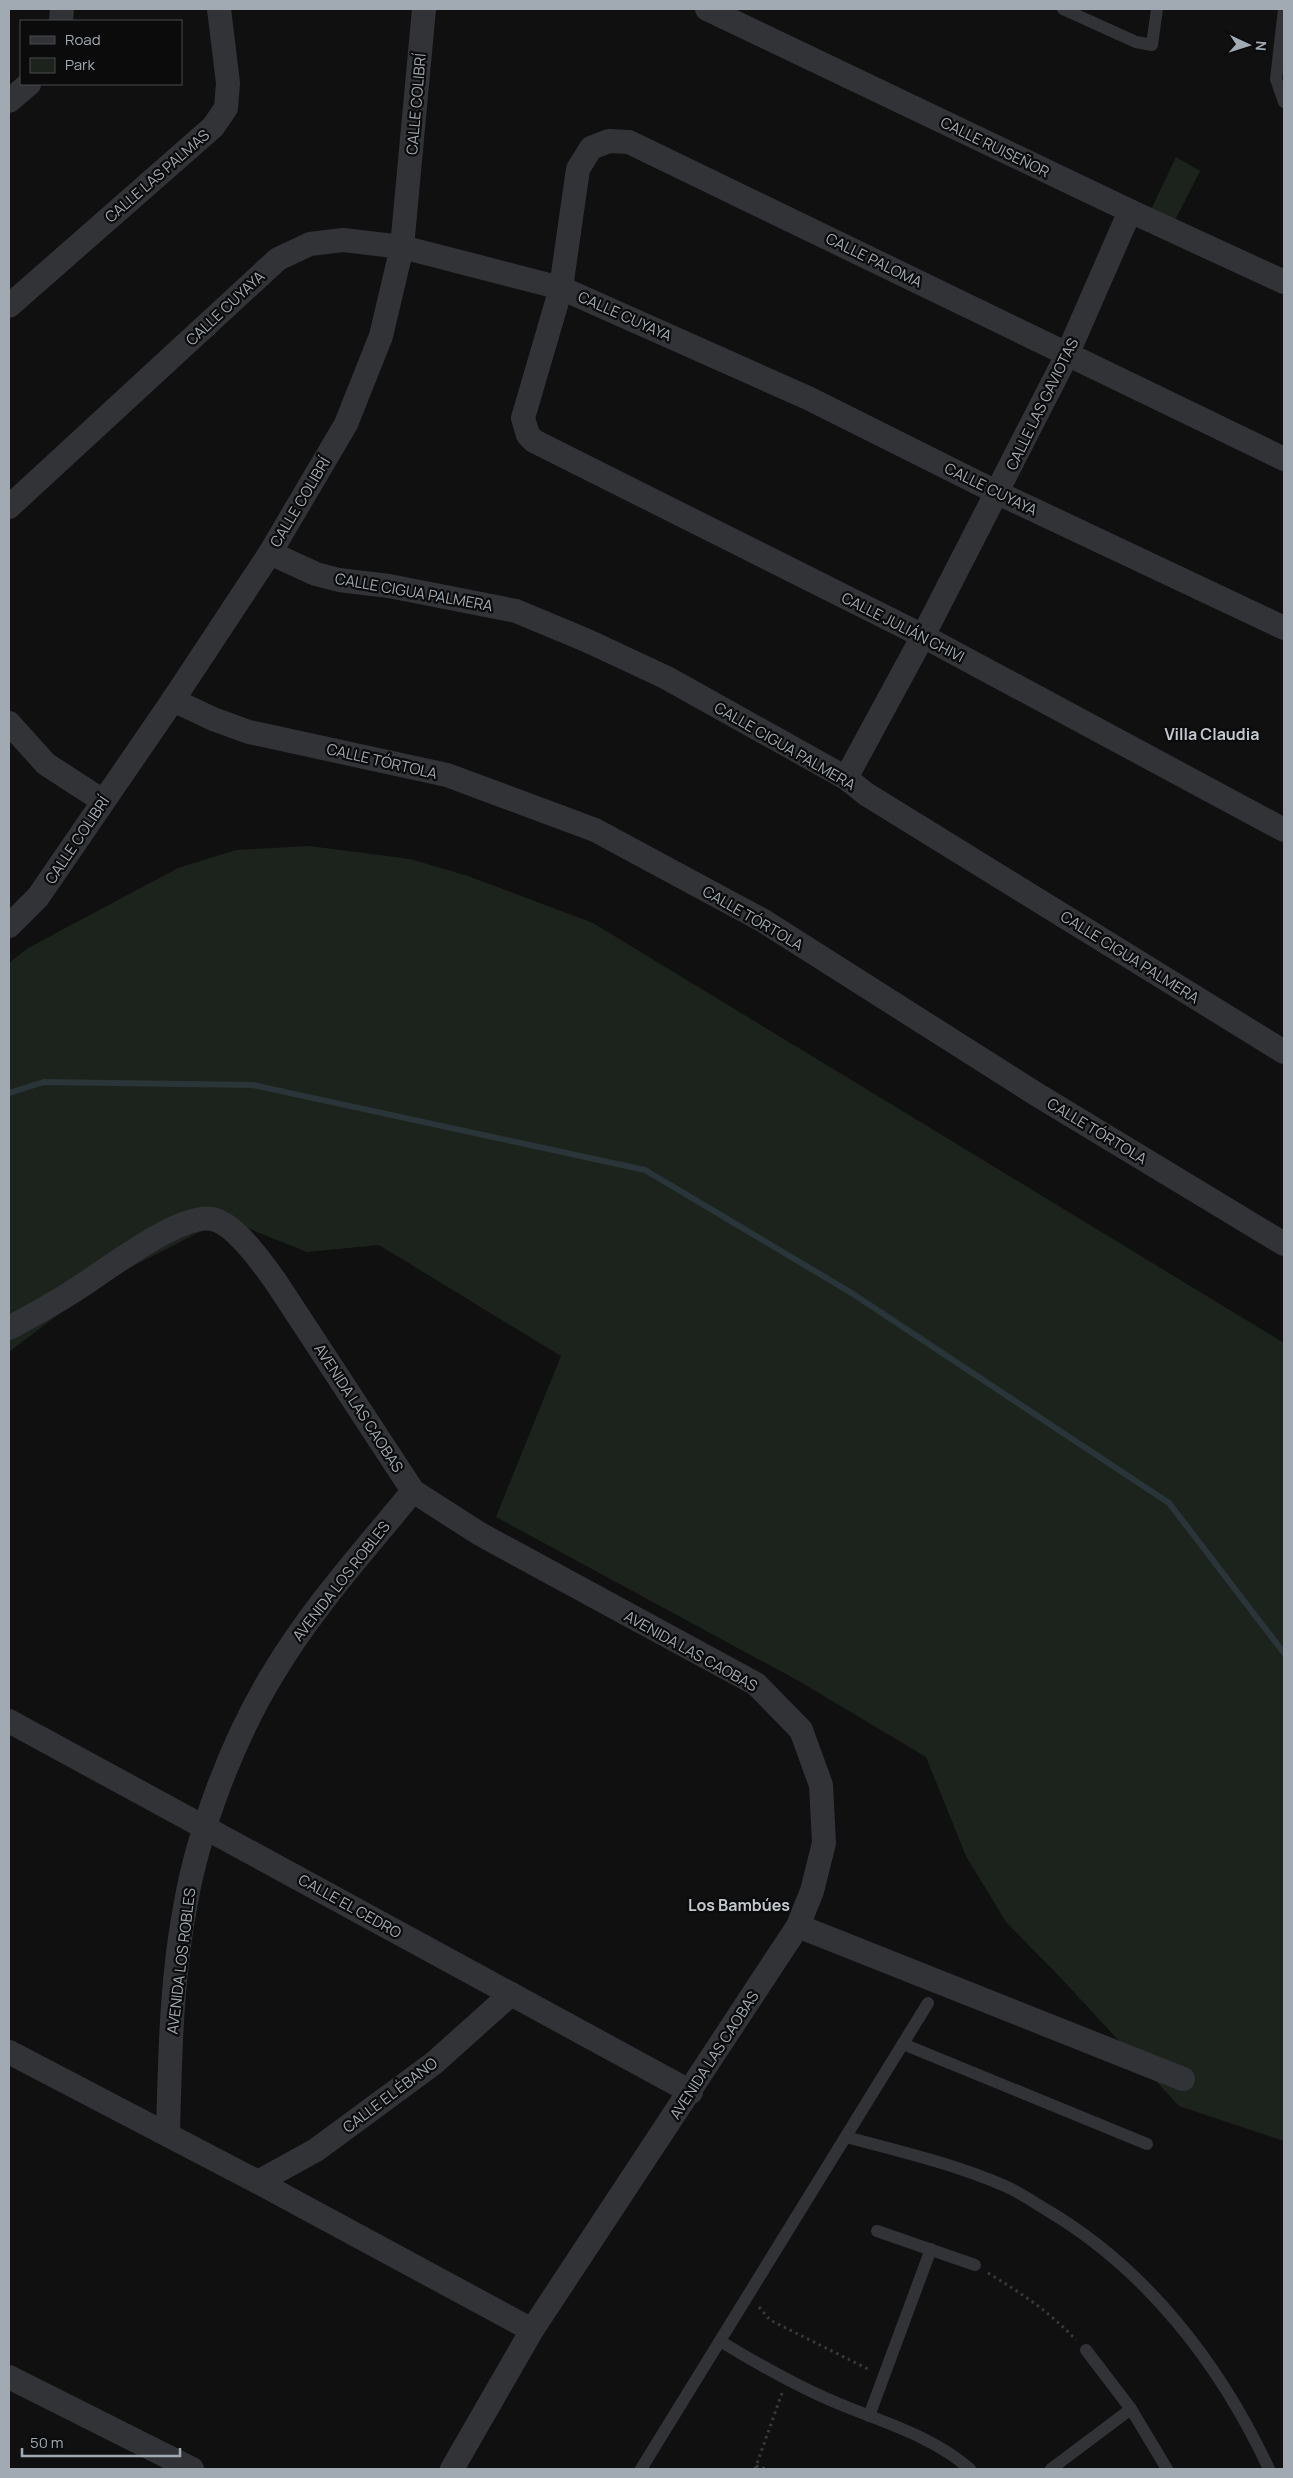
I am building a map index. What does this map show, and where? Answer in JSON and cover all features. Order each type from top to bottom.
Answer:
[{"type":"street","name":"CALLE LAS PALMAS","points":[[9,306],[213,126],[226,108],[228,83],[219,9]]},
{"type":"street","name":"CALLE COLIBRÍ","points":[[9,926],[38,897],[173,700],[270,553],[346,424],[381,336],[402,248],[424,9]]},
{"type":"street","name":"CALLE RUISEÑOR","points":[[707,9],[1130,211],[1284,282]]},
{"type":"street","points":[[9,102],[28,85]]},
{"type":"street","name":"CALLE PALOMA","points":[[524,427],[525,409],[561,288],[578,169],[591,148],[609,140],[629,142],[1284,459]]},
{"type":"street","name":"CALLE LAS GAVIOTAS","points":[[846,778],[998,493],[1067,355],[1130,211]]},
{"type":"street","name":"CALLE CUYAYA","points":[[9,507],[278,259],[310,244],[343,240],[402,248],[561,288],[808,398],[998,493],[1284,628]]},
{"type":"street","name":"CALLE JULIÁN CHIVI","points":[[524,427],[534,441],[923,636],[1284,830]]},
{"type":"street","name":"CALLE CIGUA PALMERA","points":[[270,553],[316,574],[339,580],[389,586],[516,611],[588,641],[667,678],[846,778],[866,794],[1284,1052]]},
{"type":"street","name":"CALLE TÓRTOLA","points":[[173,700],[213,719],[249,732],[447,776],[595,830],[762,920],[1036,1094],[1284,1244]]},
{"type":"street","points":[[9,723],[46,764],[103,801]]},
{"type":"street","name":"AVENIDA LAS CAOBAS","points":[[9,1328],[74,1291],[174,1228],[202,1219],[212,1219],[230,1228],[256,1255],[413,1491],[480,1534],[756,1684],[801,1730],[820,1785],[824,1843],[812,1891],[798,1926],[691,2092],[532,2330],[452,2469]]},
{"type":"street","name":"AVENIDA LOS ROBLES","points":[[168,2135],[172,2019],[184,1911],[206,1827],[231,1756],[270,1677],[310,1617],[413,1491]]},
{"type":"street","name":"CALLE EL CEDRO","points":[[9,1721],[691,2092]]},
{"type":"street","points":[[798,1926],[1183,2079]]},
{"type":"street","name":"CALLE EL ÉBANO","points":[[258,2182],[316,2150],[434,2063],[511,1994]]},
{"type":"street","points":[[9,2052],[258,2182],[532,2330]]},
{"type":"street","points":[[9,2377],[192,2469]]},
{"type":"lane","points":[[1063,9],[1136,42],[1152,45],[1157,9]]},
{"type":"lane","points":[[1284,9],[1276,78],[1284,102]]},
{"type":"lane","points":[[641,2469],[928,2003]]},
{"type":"lane","points":[[903,2044],[1146,2144]]},
{"type":"lane","points":[[846,2137],[929,2159],[1007,2186],[1080,2229],[1152,2293],[1210,2362],[1256,2442],[1269,2469]]},
{"type":"lane","points":[[877,2231],[975,2265]]},
{"type":"lane","points":[[869,2416],[931,2249]]},
{"type":"lane","points":[[720,2341],[786,2381],[938,2446],[970,2469]]},
{"type":"lane","points":[[1086,2350],[1131,2409],[1168,2468]]},
{"type":"lane","points":[[1051,2469],[1131,2409]]},
{"type":"path","points":[[975,2265],[1028,2297],[1056,2319],[1086,2350]]},
{"type":"path","points":[[759,2300],[759,2307],[770,2320],[883,2377]]},
{"type":"path","points":[[767,2469],[756,2468],[786,2381]]},
{"type":"green space","points":[[1176,157],[1200,171],[1171,228],[1149,214]]},
{"type":"green space","points":[[309,846],[410,859],[468,876],[593,923],[1284,1343],[1284,2141],[1179,2106],[1060,1977],[1006,1922],[966,1856],[926,1757],[797,1680],[496,1517],[561,1356],[379,1245],[307,1252],[225,1219],[100,1283],[9,1352],[9,963],[28,948],[178,868],[236,850]]},
{"type":"waterway","points":[[9,1093],[44,1082],[253,1085],[645,1170],[850,1292],[1169,1503],[1284,1653]]},
{"type":"district","name":"Villa Claudia","points":[[1212,734]]},
{"type":"district","name":"Los Bambúes","points":[[739,1905]]}]
